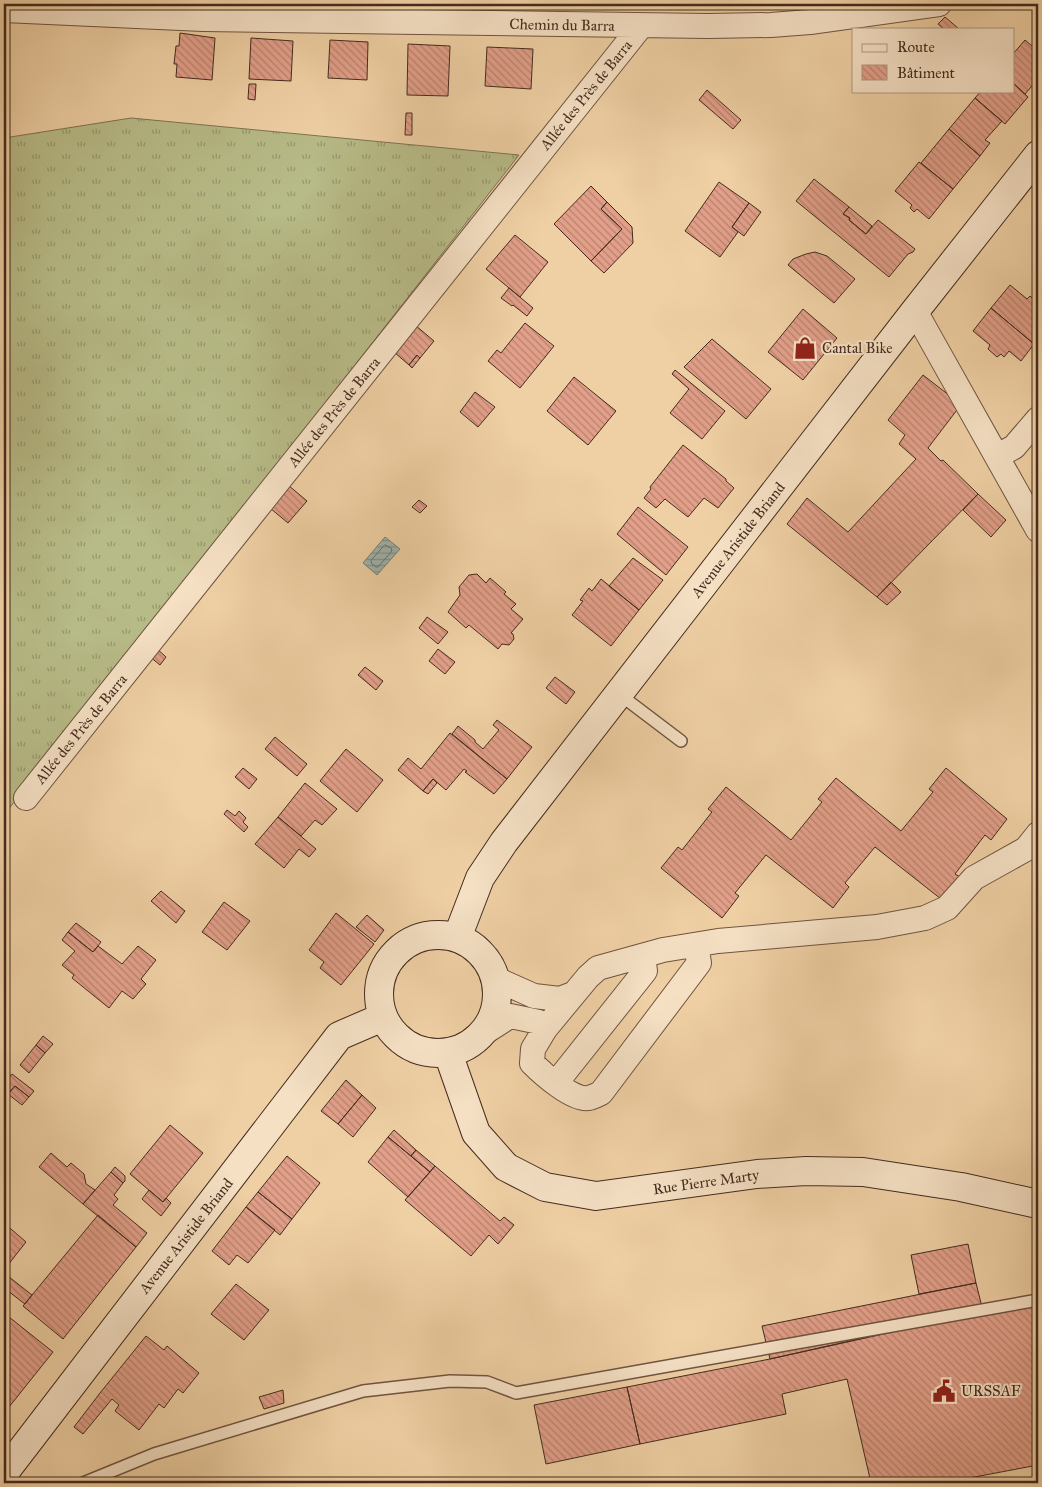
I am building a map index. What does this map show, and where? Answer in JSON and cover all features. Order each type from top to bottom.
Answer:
[{"type":"main road","name":"Avenue Aristide Briand","points":[[457,938],[480,878],[504,842],[1038,155]]},
{"type":"main road","points":[[438,934],[457,938],[475,947],[488,962],[496,979],[498,999],[493,1018],[482,1034],[467,1047],[448,1053],[428,1053],[409,1047],[394,1034],[383,1017],[378,998],[380,978],[388,961],[401,946],[419,937],[438,934]]},
{"type":"main road","name":"Avenue Aristide Briand","points":[[4,1473],[339,1036],[383,1017]]},
{"type":"main road","name":"Rue Pierre Marty","points":[[448,1053],[476,1133],[506,1167],[546,1187],[596,1196],[757,1174],[806,1171],[864,1172],[961,1187],[1038,1204]]},
{"type":"street","name":"Chemin du Barra","points":[[4,10],[203,19],[641,26],[770,25],[855,16],[914,5],[939,4]]},
{"type":"street","name":"Allée des Près de Barra","points":[[26,798],[641,26]]},
{"type":"street","points":[[915,311],[1038,530]]},
{"type":"street","points":[[997,456],[1014,447],[1038,419]]},
{"type":"street","points":[[696,945],[699,963],[600,1093],[588,1099],[571,1094],[532,1063],[533,1048],[545,1029],[573,994],[598,968],[663,950],[718,941],[878,926],[925,918],[947,908],[974,878],[1026,849],[1038,834]]},
{"type":"street","points":[[556,1083],[644,971],[643,956]]},
{"type":"street","points":[[496,979],[534,996],[560,999],[573,994]]},
{"type":"street","points":[[482,1034],[510,1016],[539,1022],[545,1029]]},
{"type":"lane","points":[[619,694],[681,741]]},
{"type":"lane","points":[[83,1483],[154,1454],[363,1391],[450,1381],[487,1382],[516,1393],[1038,1300]]},
{"type":"green space","points":[[131,118],[519,155],[4,815],[4,138]]},
{"type":"water","points":[[385,537],[400,549],[377,575],[363,563]]},
{"type":"building","points":[[945,17],[958,28],[943,28],[938,24]]},
{"type":"building","points":[[180,33],[215,38],[212,80],[176,77],[177,64],[174,64]]},
{"type":"building","points":[[251,38],[293,41],[291,81],[249,79]]},
{"type":"building","points":[[330,40],[368,42],[367,80],[328,78]]},
{"type":"building","points":[[1025,40],[1038,51],[1038,79],[1025,94],[1014,84],[1014,53]]},
{"type":"building","points":[[408,44],[450,46],[448,96],[407,95]]},
{"type":"building","points":[[487,47],[533,49],[531,89],[485,86]]},
{"type":"building","points":[[249,84],[256,84],[255,100],[248,99]]},
{"type":"building","points":[[1014,84],[1028,97],[1005,124],[975,98],[980,92],[1014,92]]},
{"type":"building","points":[[707,90],[741,120],[733,129],[699,100]]},
{"type":"building","points":[[975,98],[1002,121],[985,140],[990,143],[980,156],[949,129]]},
{"type":"building","points":[[406,113],[412,113],[412,135],[405,135]]},
{"type":"building","points":[[949,129],[980,156],[953,189],[921,163]]},
{"type":"building","points":[[919,162],[953,189],[929,219],[917,209],[914,212],[910,208],[912,205],[895,191]]},
{"type":"building","points":[[814,179],[849,207],[843,214],[850,218],[849,220],[866,234],[878,220],[915,249],[908,254],[889,277],[796,201]]},
{"type":"building","points":[[719,182],[749,203],[732,227],[738,232],[720,257],[685,231]]},
{"type":"building","points":[[591,186],[607,202],[601,209],[622,229],[591,261],[554,224]]},
{"type":"building","points":[[607,202],[632,227],[633,243],[604,273],[591,261],[622,229],[601,209]]},
{"type":"building","points":[[749,203],[761,212],[744,236],[732,227]]},
{"type":"building","points":[[849,207],[872,226],[866,234],[849,220],[850,218],[843,214]]},
{"type":"building","points":[[515,235],[548,262],[520,297],[486,269]]},
{"type":"building","points":[[815,252],[827,256],[855,279],[834,303],[788,265],[793,259]]},
{"type":"building","points":[[1010,285],[1027,299],[1030,296],[1038,303],[1038,339],[1034,344],[991,308]]},
{"type":"building","points":[[509,288],[533,308],[527,316],[501,298]]},
{"type":"building","points":[[991,308],[1034,344],[1021,361],[1009,351],[1004,357],[1001,354],[997,357],[988,349],[990,345],[973,331]]},
{"type":"building","points":[[803,309],[837,338],[803,380],[768,352]]},
{"type":"building","points":[[525,323],[554,346],[520,388],[488,361],[497,350],[501,353]]},
{"type":"building","points":[[415,325],[434,341],[420,358],[417,355],[409,365],[394,352]]},
{"type":"building","points":[[712,339],[771,389],[746,419],[684,367]]},
{"type":"building","points":[[417,355],[420,358],[412,368],[409,365]]},
{"type":"building","points":[[675,370],[725,411],[702,439],[670,413],[689,389],[672,374]]},
{"type":"building","points":[[923,375],[954,399],[960,406],[928,448],[978,494],[877,597],[787,524],[807,498],[848,532],[916,459],[899,444],[905,435],[888,420]]},
{"type":"building","points":[[574,377],[616,411],[588,445],[547,411]]},
{"type":"building","points":[[475,392],[495,407],[478,427],[460,412]]},
{"type":"building","points":[[683,445],[726,479],[734,488],[718,508],[704,498],[688,517],[665,499],[656,508],[644,498],[651,489],[650,487]]},
{"type":"building","points":[[288,485],[307,501],[288,523],[270,508]]},
{"type":"building","points":[[978,494],[1006,520],[991,537],[963,510]]},
{"type":"building","points":[[419,500],[427,506],[420,513],[412,507]]},
{"type":"building","points":[[638,507],[688,547],[666,575],[617,534]]},
{"type":"building","points":[[633,558],[663,580],[639,610],[609,586]]},
{"type":"building","points":[[477,574],[486,583],[490,578],[506,592],[504,594],[516,604],[511,609],[523,619],[511,633],[514,639],[509,645],[502,644],[498,649],[469,625],[466,628],[448,612],[460,595],[459,587],[469,575]]},
{"type":"building","points":[[601,579],[639,610],[611,646],[572,615],[583,601],[580,600],[589,588],[592,591]]},
{"type":"building","points":[[891,582],[901,592],[887,605],[877,597]]},
{"type":"building","points":[[427,617],[448,632],[438,644],[419,628]]},
{"type":"building","points":[[156,648],[166,657],[160,665],[149,656]]},
{"type":"building","points":[[438,649],[455,662],[445,674],[429,661]]},
{"type":"building","points":[[365,667],[383,681],[376,690],[358,675]]},
{"type":"building","points":[[555,677],[575,692],[566,704],[546,688]]},
{"type":"building","points":[[497,720],[532,747],[507,779],[452,734],[458,726],[483,749],[499,730],[493,725]]},
{"type":"building","points":[[450,733],[507,779],[494,794],[465,772],[467,771],[464,769],[446,790],[433,779],[423,791],[398,770],[408,758],[421,769]]},
{"type":"building","points":[[275,737],[307,764],[297,776],[265,749]]},
{"type":"building","points":[[346,749],[383,780],[357,812],[320,781]]},
{"type":"building","points":[[243,768],[257,779],[249,789],[235,777]]},
{"type":"building","points":[[946,768],[1007,819],[991,840],[985,835],[955,874],[960,877],[941,899],[875,847],[845,883],[849,887],[833,908],[766,855],[735,893],[739,896],[722,918],[661,868],[678,847],[682,850],[712,812],[708,809],[726,787],[791,840],[822,802],[818,799],[836,778],[901,831],[933,792],[929,789]]},
{"type":"building","points":[[433,779],[437,783],[428,794],[423,791]]},
{"type":"building","points":[[305,783],[337,809],[322,825],[315,820],[301,836],[278,817]]},
{"type":"building","points":[[227,810],[235,816],[239,811],[246,818],[243,822],[248,827],[244,832],[224,814]]},
{"type":"building","points":[[278,817],[316,849],[309,857],[299,849],[284,868],[255,844]]},
{"type":"building","points":[[161,891],[185,911],[176,923],[151,901]]},
{"type":"building","points":[[224,902],[250,921],[227,950],[202,932]]},
{"type":"building","points":[[336,913],[374,944],[341,985],[320,968],[324,962],[309,950]]},
{"type":"building","points":[[367,915],[384,930],[375,942],[356,927]]},
{"type":"building","points":[[76,923],[101,942],[93,952],[68,932]]},
{"type":"building","points":[[68,932],[93,952],[98,946],[122,964],[138,946],[156,960],[141,979],[146,984],[133,999],[122,991],[109,1008],[72,978],[74,975],[62,965],[75,951],[62,940]]},
{"type":"building","points":[[43,1036],[53,1044],[45,1053],[36,1045]]},
{"type":"building","points":[[36,1045],[45,1053],[29,1073],[20,1065]]},
{"type":"building","points":[[12,1074],[34,1091],[29,1097],[15,1086],[8,1094],[4,1090],[4,1083]]},
{"type":"building","points":[[346,1080],[362,1095],[338,1124],[321,1111]]},
{"type":"building","points":[[15,1086],[29,1097],[22,1105],[8,1094]]},
{"type":"building","points":[[362,1095],[376,1108],[353,1137],[338,1124]]},
{"type":"building","points":[[170,1125],[203,1153],[163,1202],[130,1174]]},
{"type":"building","points":[[394,1130],[416,1150],[411,1156],[388,1137]]},
{"type":"building","points":[[388,1137],[430,1172],[408,1197],[368,1162]]},
{"type":"building","points":[[416,1150],[435,1166],[430,1172],[411,1156]]},
{"type":"building","points":[[51,1153],[67,1167],[71,1163],[84,1174],[86,1184],[95,1190],[83,1204],[39,1167]]},
{"type":"building","points":[[287,1156],[320,1183],[292,1219],[258,1192]]},
{"type":"building","points":[[435,1166],[500,1221],[504,1217],[514,1225],[498,1244],[489,1235],[471,1256],[405,1200]]},
{"type":"building","points":[[115,1167],[125,1176],[123,1183],[111,1172]]},
{"type":"building","points":[[111,1172],[123,1183],[114,1195],[118,1199],[113,1205],[147,1233],[136,1247],[83,1204]]},
{"type":"building","points":[[149,1190],[163,1202],[166,1198],[171,1203],[161,1216],[142,1199]]},
{"type":"building","points":[[258,1192],[292,1219],[280,1235],[246,1207]]},
{"type":"building","points":[[246,1207],[275,1230],[248,1263],[237,1255],[229,1265],[212,1251]]},
{"type":"building","points":[[98,1215],[136,1247],[63,1339],[23,1306]]},
{"type":"building","points":[[4,1223],[26,1242],[4,1270]]},
{"type":"building","points":[[968,1244],[976,1283],[919,1294],[911,1255]]},
{"type":"building","points":[[4,1273],[32,1295],[25,1304],[4,1288]]},
{"type":"building","points":[[976,1283],[983,1311],[770,1359],[762,1326]]},
{"type":"building","points":[[236,1284],[269,1310],[244,1340],[211,1314]]},
{"type":"building","name":"URSSAF","points":[[1038,1300],[1038,1465],[943,1483],[871,1483],[847,1379],[782,1394],[786,1414],[640,1444],[627,1387],[770,1359]]},
{"type":"building","points":[[4,1313],[53,1352],[5,1412],[4,1411]]},
{"type":"building","points":[[146,1336],[164,1350],[167,1346],[199,1373],[183,1393],[178,1389],[164,1408],[159,1404],[139,1430],[115,1411],[119,1405],[112,1399],[83,1434],[74,1427]]},
{"type":"building","points":[[627,1387],[640,1444],[546,1464],[534,1405]]},
{"type":"building","points":[[283,1390],[284,1403],[264,1409],[259,1397]]},
{"type":"place","name":"Cantal Bike","points":[[805,348]]},
{"type":"place","name":"URSSAF","points":[[944,1391]]}]
